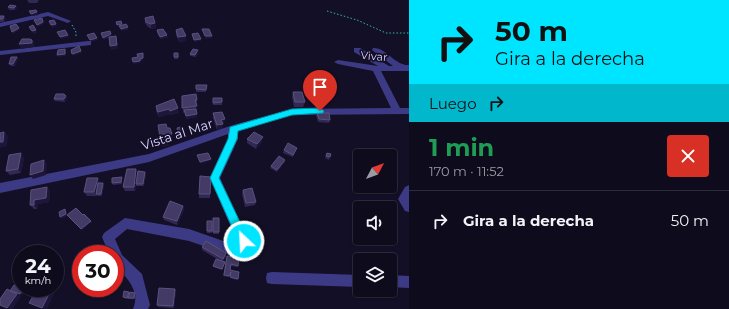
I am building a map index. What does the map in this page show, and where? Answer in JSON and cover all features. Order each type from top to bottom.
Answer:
[{"type":"street","points":[[0,24],[48,14],[68,21]]},
{"type":"street","points":[[0,53],[84,43]]},
{"type":"street","points":[[357,50],[388,69]]},
{"type":"street","points":[[376,50],[406,68]]},
{"type":"street","name":"Vivar","points":[[338,62],[376,69],[406,68]]},
{"type":"street","points":[[376,69],[397,111]]},
{"type":"street","name":"Vista al Mar","points":[[0,188],[149,158],[233,129],[292,112],[409,111]]},
{"type":"street","points":[[140,309],[143,305],[138,279],[118,260],[108,237],[125,223],[190,235],[230,249],[244,241],[215,178],[233,139],[233,129]]},
{"type":"street","points":[[409,190],[404,199],[409,207]]},
{"type":"street","points":[[272,278],[353,281]]},
{"type":"street","points":[[397,281],[409,282]]},
{"type":"path","points":[[326,11],[357,20],[386,33],[409,33]]},
{"type":"path","points":[[68,21],[76,32],[76,38],[84,43]]},
{"type":"building","points":[[10,5],[16,6],[14,8],[8,7]]},
{"type":"building","points":[[36,10],[37,12],[31,14],[29,11]]},
{"type":"building","points":[[0,16],[4,16],[3,19],[0,19]]},
{"type":"building","points":[[153,16],[155,23],[151,24],[146,22],[145,18]]},
{"type":"building","points":[[42,18],[43,22],[37,25],[34,20]]},
{"type":"building","points":[[54,20],[56,24],[51,25],[49,21]]},
{"type":"building","points":[[121,21],[122,24],[117,25],[116,22]]},
{"type":"building","points":[[16,24],[19,28],[12,32],[10,26]]},
{"type":"building","points":[[126,24],[128,27],[121,29],[119,26]]},
{"type":"building","points":[[33,25],[36,30],[32,31],[29,27]]},
{"type":"building","points":[[182,28],[186,36],[178,37],[176,30]]},
{"type":"building","points":[[163,29],[167,35],[160,37],[157,30]]},
{"type":"building","points":[[202,29],[209,29],[212,36],[205,36]]},
{"type":"building","points":[[65,30],[68,35],[60,37],[57,32]]},
{"type":"building","points":[[110,31],[111,34],[103,38],[101,33]]},
{"type":"building","points":[[94,33],[97,38],[90,40],[87,35]]},
{"type":"building","points":[[198,33],[201,39],[194,40],[192,34]]},
{"type":"building","points":[[116,36],[117,45],[110,46],[109,37]]},
{"type":"building","points":[[22,39],[30,39],[32,40],[32,43],[19,44]]},
{"type":"building","points":[[79,46],[81,51],[72,54],[71,50]]},
{"type":"building","points":[[65,49],[65,54],[57,55],[58,50]]},
{"type":"building","points":[[193,49],[198,50],[195,55],[190,54]]},
{"type":"building","points":[[143,53],[143,58],[140,59],[140,61],[133,62],[132,58],[138,57],[137,54]]},
{"type":"building","points":[[174,53],[178,53],[178,57],[174,57]]},
{"type":"building","points":[[11,57],[17,57],[13,64],[9,64]]},
{"type":"building","points":[[196,85],[207,85],[206,90],[196,89]]},
{"type":"building","points":[[293,92],[302,92],[305,102],[295,102]]},
{"type":"building","points":[[56,94],[64,94],[66,96],[64,99],[54,99]]},
{"type":"building","points":[[196,94],[197,100],[195,100],[197,106],[182,108],[182,96]]},
{"type":"building","points":[[213,98],[222,98],[222,102],[213,103]]},
{"type":"building","points":[[174,99],[178,108],[170,111],[169,109],[158,112],[156,106]]},
{"type":"building","points":[[196,109],[197,114],[186,116],[184,110]]},
{"type":"building","points":[[222,112],[225,119],[221,120],[223,124],[217,125],[213,113]]},
{"type":"building","points":[[317,113],[329,113],[330,120],[319,119]]},
{"type":"building","points":[[166,124],[167,128],[170,128],[172,134],[167,135],[168,141],[161,143],[158,125]]},
{"type":"building","points":[[181,127],[184,135],[179,136],[177,128]]},
{"type":"building","points":[[4,132],[3,142],[0,142],[0,133]]},
{"type":"building","points":[[254,132],[263,137],[257,144],[247,139]]},
{"type":"building","points":[[288,143],[297,148],[293,155],[284,150]]},
{"type":"building","points":[[21,153],[18,169],[6,171],[9,155]]},
{"type":"building","points":[[208,153],[211,159],[200,162],[197,155]]},
{"type":"building","points":[[327,153],[331,154],[330,157],[326,156]]},
{"type":"building","points":[[279,156],[285,160],[277,170],[271,166]]},
{"type":"building","points":[[44,160],[43,171],[30,175],[31,164]]},
{"type":"building","points":[[127,169],[136,169],[134,187],[123,187]]},
{"type":"building","points":[[138,171],[145,172],[143,184],[136,184]]},
{"type":"building","points":[[200,176],[211,177],[210,194],[199,194]]},
{"type":"building","points":[[122,177],[121,182],[112,183],[112,178]]},
{"type":"building","points":[[87,178],[98,178],[94,192],[84,192]]},
{"type":"building","points":[[98,183],[103,183],[101,194],[96,194]]},
{"type":"building","points":[[47,187],[46,198],[34,200],[34,205],[30,205],[31,190]]},
{"type":"building","points":[[252,188],[256,202],[246,203],[243,190]]},
{"type":"building","points":[[170,201],[183,206],[177,221],[163,217]]},
{"type":"building","points":[[76,208],[91,221],[81,229],[67,215]]},
{"type":"building","points":[[65,209],[66,214],[60,217],[59,212]]},
{"type":"building","points":[[213,218],[219,218],[219,232],[213,232]]},
{"type":"building","points":[[207,221],[212,221],[212,231],[207,231]]},
{"type":"building","points":[[206,241],[226,253],[223,259],[202,247]]},
{"type":"building","points":[[227,256],[239,258],[238,266],[231,264],[230,270],[239,272],[238,279],[230,277],[231,272],[229,276],[224,275]]},
{"type":"building","points":[[216,259],[225,262],[222,269],[213,266]]},
{"type":"building","points":[[159,288],[175,289],[173,306],[157,305]]},
{"type":"building","points":[[7,289],[12,292],[12,297],[15,297],[7,308],[0,305],[0,299]]},
{"type":"building","points":[[124,291],[129,292],[127,298],[123,297]]},
{"type":"building","points":[[130,292],[135,293],[134,298],[128,298]]},
{"type":"building","points":[[33,297],[48,297],[42,308],[29,303]]},
{"type":"route","points":[[244,241],[215,178],[233,139],[233,129],[259,123],[292,112],[320,111]]}]
